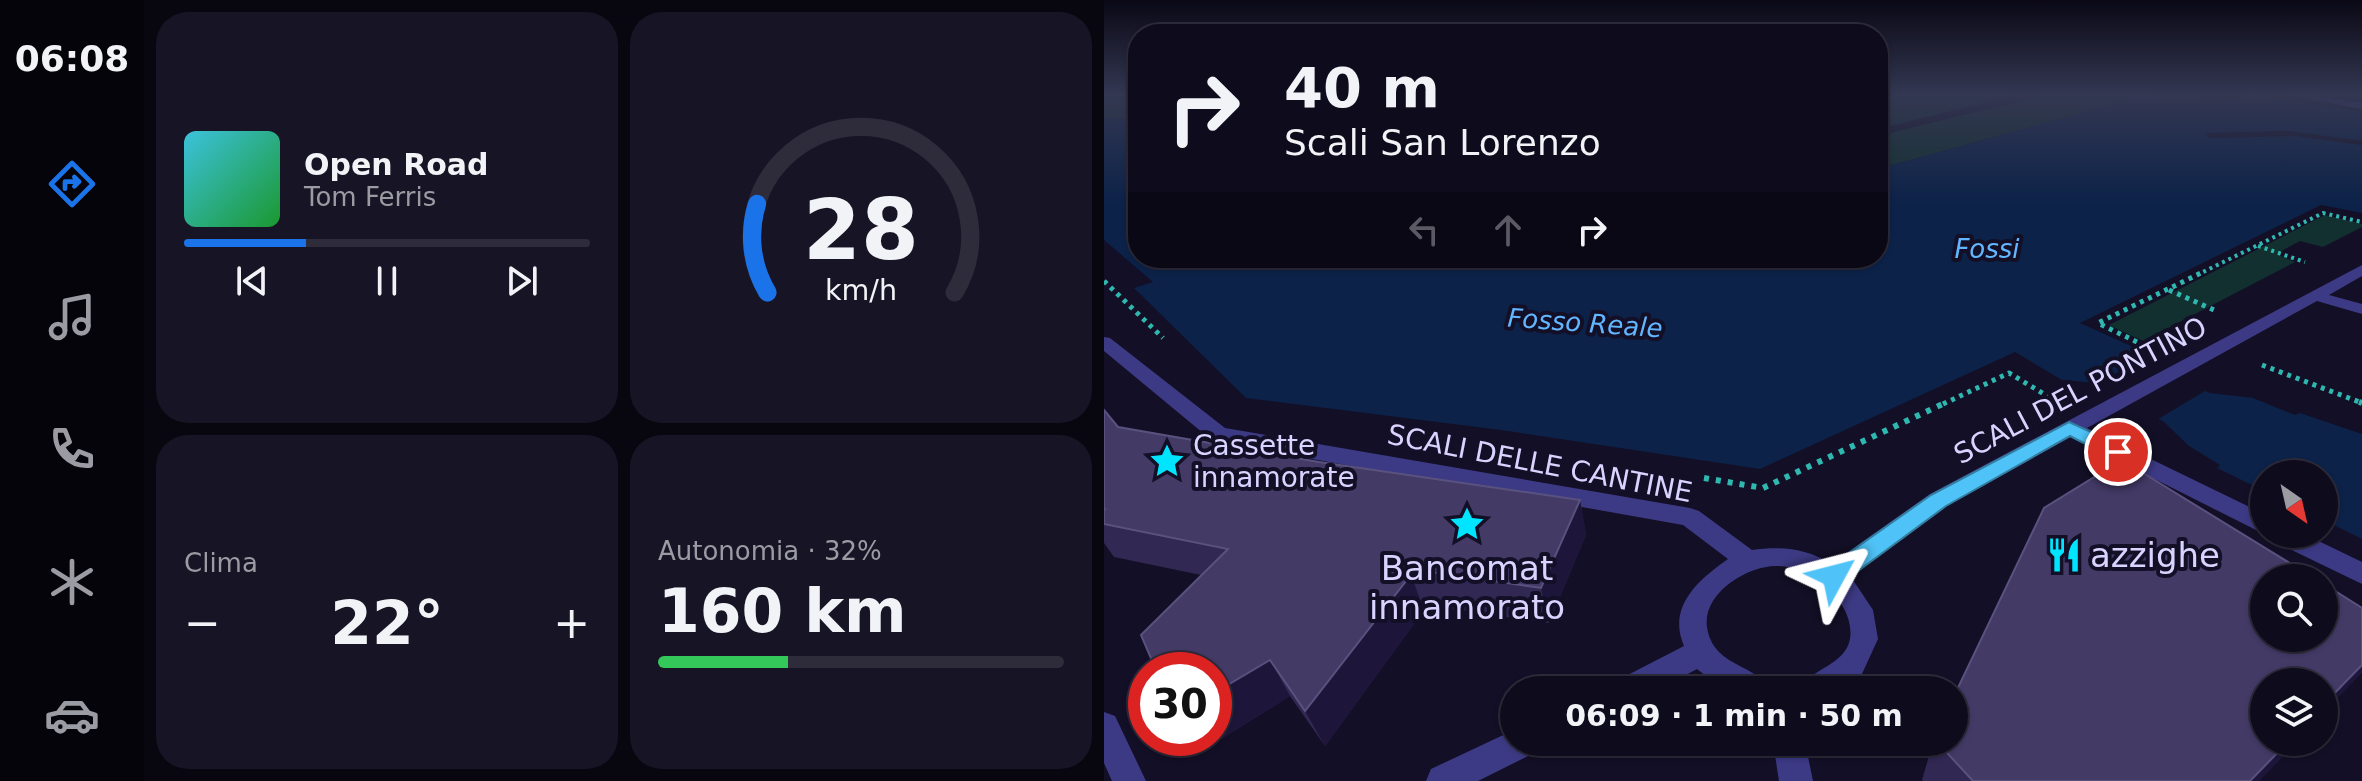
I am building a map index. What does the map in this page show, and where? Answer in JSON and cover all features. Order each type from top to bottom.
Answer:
[{"type":"street","name":"SCALI DEL PONTINO","points":[[1834,576],[1938,500],[2362,270]]},
{"type":"street","points":[[2316,296],[2362,309]]},
{"type":"street","name":"SCALI DELLE CANTINE","points":[[1104,342],[1217,433],[1690,517],[1748,561]]},
{"type":"street","points":[[2069,428],[2250,518]]},
{"type":"street","points":[[2310,548],[2362,574]]},
{"type":"street","points":[[1727,676],[1713,669],[1701,652],[1693,626],[1694,611],[1715,581],[1748,561],[1772,556],[1807,561],[1834,576],[1856,598],[1865,626],[1862,648],[1852,666],[1840,676]]},
{"type":"street","points":[[1656,676],[1701,652]]},
{"type":"street","points":[[1104,727],[1129,781]]},
{"type":"street","points":[[1443,781],[1500,753]]},
{"type":"street","points":[[1792,756],[1796,781]]},
{"type":"path","points":[[2182,369],[2098,323],[2323,213],[2362,222]]},
{"type":"path","points":[[2257,245],[2309,264]]},
{"type":"path","points":[[1104,281],[1169,343]]},
{"type":"path","points":[[2168,289],[2220,312]]},
{"type":"path","points":[[2220,349],[2362,403]]},
{"type":"path","points":[[1701,478],[1763,488],[2009,373],[2055,401]]},
{"type":"green space","points":[[1897,131],[2015,131],[1888,166],[1888,134]]},
{"type":"green space","points":[[2325,215],[2362,224],[2362,227],[2323,247],[2300,241],[2276,254],[2295,262],[2143,341],[2109,325]]},
{"type":"water","name":"Fossi","points":[[1104,131],[1128,131],[1128,261],[1104,240]]},
{"type":"water","name":"Fossi","points":[[2015,131],[2362,131],[2362,213],[2321,205],[2080,323],[2131,346],[2137,360],[2210,393],[2253,398],[2295,415],[2300,413],[2362,434],[2362,539],[2338,527],[2338,460],[2250,460],[2250,484],[2217,468],[2220,465],[2189,446],[2164,422],[2096,383],[2062,380],[2015,352],[1760,469],[1501,430],[1246,398],[1134,288],[1153,282],[1137,268],[1888,268],[1888,166]]},
{"type":"pier","points":[[2291,131],[2362,141],[2362,145],[2296,136],[2210,138],[2204,133]]},
{"type":"pier","points":[[2144,358],[2210,388],[2155,421],[2091,387]]},
{"type":"building","points":[[1104,410],[1118,427],[1319,462],[1580,500],[1541,588],[1409,569],[1406,581],[1305,711],[1270,660],[1232,682],[1232,652],[1148,652],[1141,635],[1228,549],[1104,524]]},
{"type":"building","points":[[2122,460],[2250,539],[2250,548],[2265,548],[2291,564],[2250,564],[2250,652],[2338,652],[2338,593],[2362,608],[2362,665],[2338,690],[2338,668],[2250,668],[2250,756],[2274,756],[2250,781],[1973,781],[1950,756],[1968,756],[1968,676],[1964,676],[2044,508]]},
{"type":"place","name":"Cassette innamorate","points":[[1167,461]]},
{"type":"place","name":"Bancomat innamorato","points":[[1467,524]]},
{"type":"place","name":"azzighe","points":[[2064,555]]},
{"type":"route","points":[[1834,576],[1938,500],[2069,428],[2118,452]]},
{"type":"water label","name":"Fosso Reale","points":[[1585,323]]}]
